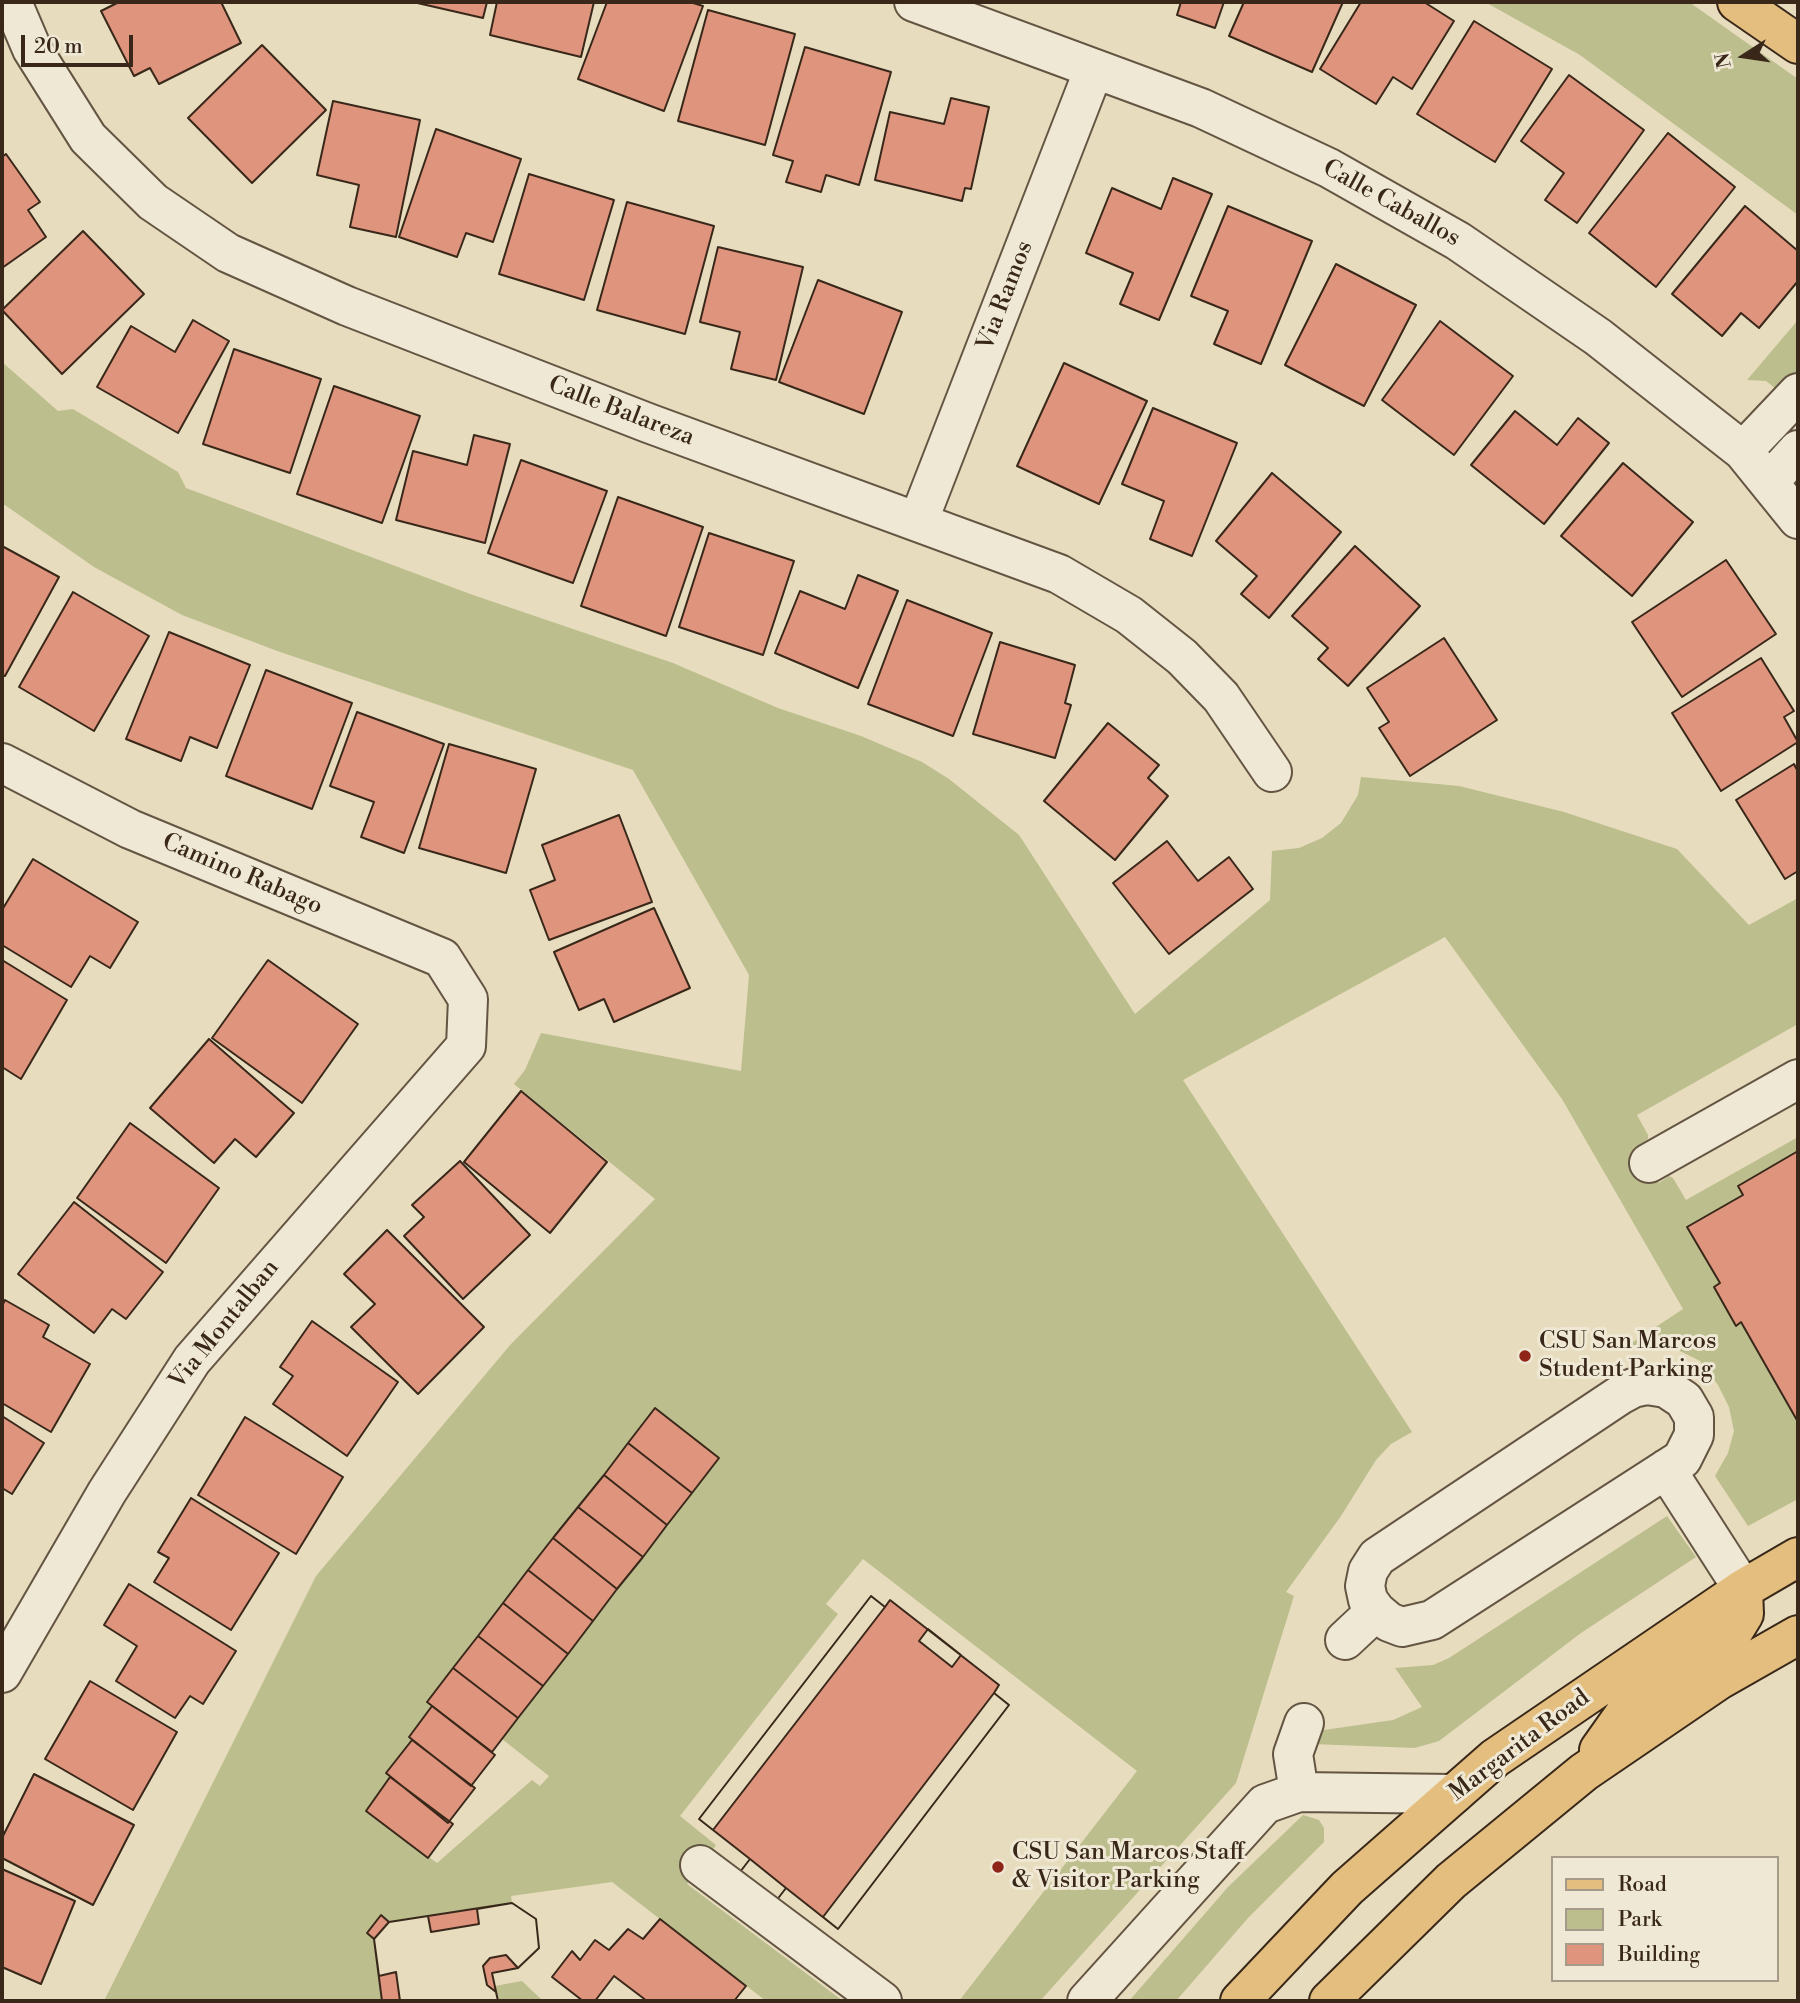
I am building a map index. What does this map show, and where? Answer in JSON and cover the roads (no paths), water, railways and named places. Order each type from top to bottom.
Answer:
[{"type":"main road","points":[[1737,2],[1798,44]]},
{"type":"main road","name":"Margarita Road","points":[[1240,2001],[1347,1888],[1495,1758],[1743,1589],[1798,1557]]},
{"type":"main road","points":[[1584,1772],[1633,1702],[1728,1640],[1744,1614],[1743,1589]]},
{"type":"main road","points":[[1329,2001],[1451,1881],[1584,1772],[1719,1679],[1798,1635]]},
{"type":"street","name":"Calle Balareza","points":[[12,2],[32,49],[88,138],[152,202],[228,253],[347,306],[636,418],[1059,574],[1129,615],[1182,657],[1221,696],[1272,772]]},
{"type":"street","name":"Calle Caballos","points":[[914,2],[1212,113],[1329,168],[1458,241],[1598,337],[1743,451],[1798,519]]},
{"type":"street","name":"Via Ramos","points":[[918,522],[1094,69]]},
{"type":"street","points":[[1743,451],[1798,393]]},
{"type":"street","points":[[1769,482],[1798,450]]},
{"type":"street","name":"Camino Rabago","points":[[2,763],[130,828],[442,958],[468,999]]},
{"type":"street","name":"Via Montalban","points":[[2,1673],[107,1492],[192,1360],[466,1046],[468,999]]},
{"type":"street","points":[[1649,1163],[1798,1079]]},
{"type":"street","points":[[1633,1388],[1666,1388],[1684,1400],[1694,1417],[1694,1435],[1689,1449],[1682,1459],[1666,1469],[1432,1620],[1402,1627],[1389,1622],[1368,1600],[1365,1586],[1368,1571],[1377,1557],[1633,1388]]},
{"type":"street","points":[[1666,1469],[1743,1589]]},
{"type":"street","points":[[1345,1640],[1376,1611]]},
{"type":"street","points":[[1298,1792],[1293,1754],[1304,1723]]},
{"type":"street","points":[[1087,2001],[1265,1804],[1298,1792],[1454,1794]]},
{"type":"street","points":[[700,1865],[882,2001]]},
{"type":"place","name":"CSU San Marcos Student Parking","points":[[1525,1356]]},
{"type":"place","name":"CSU San Marcos Staff & Visitor Parking","points":[[998,1867]]}]
